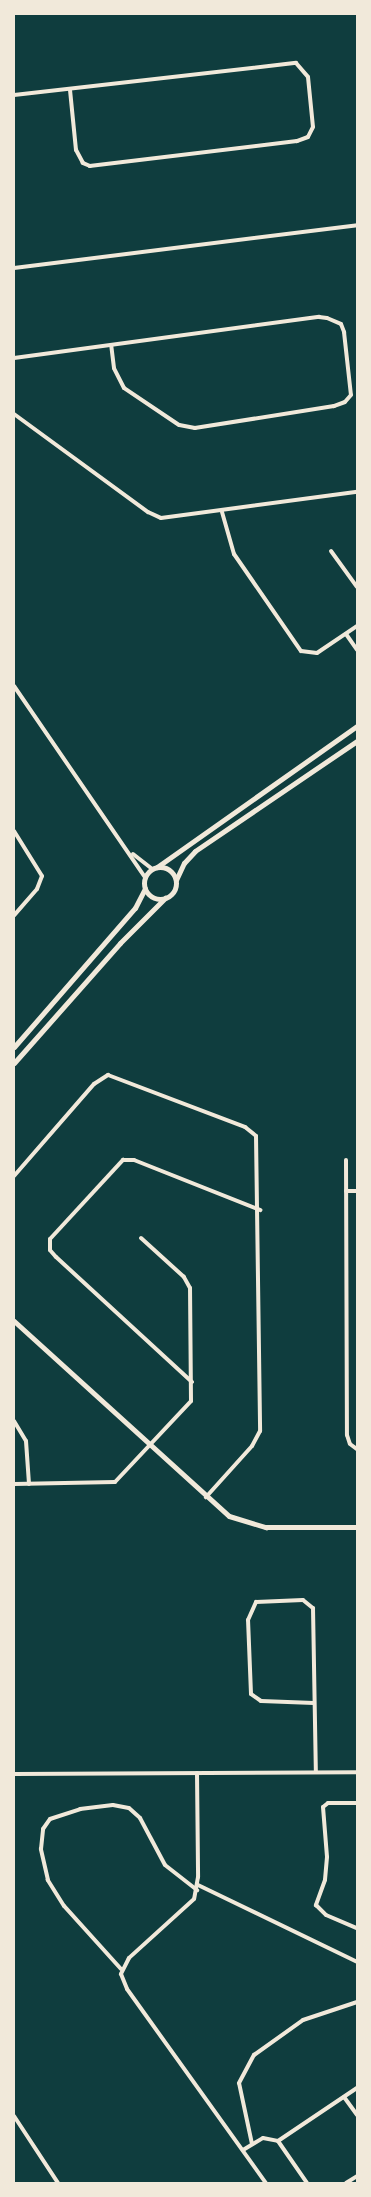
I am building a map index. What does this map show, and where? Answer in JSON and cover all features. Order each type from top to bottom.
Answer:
[{"type":"street","points":[[14,95],[70,90],[296,63],[308,77],[313,127],[308,136],[297,141],[90,166],[83,163],[76,150],[70,90]]},
{"type":"street","points":[[14,268],[357,226]]},
{"type":"street","points":[[14,358],[111,345],[327,318],[340,324],[344,332],[351,394],[345,402],[334,406],[196,428],[179,426],[124,388],[114,368],[111,345]]},
{"type":"street","points":[[14,414],[154,515],[170,518],[222,512],[357,492]]},
{"type":"street","points":[[222,512],[234,554],[301,651],[317,653],[357,626]]},
{"type":"street","points":[[331,551],[357,587]]},
{"type":"street","points":[[346,634],[357,650]]},
{"type":"street","points":[[14,686],[131,853],[145,877],[145,888],[134,908],[14,1047]]},
{"type":"street","points":[[145,877],[155,868],[357,726]]},
{"type":"street","points":[[14,1063],[120,943],[165,898],[173,893],[176,880],[184,863],[195,852],[357,741]]},
{"type":"street","points":[[14,831],[42,876],[37,889],[14,915]]},
{"type":"street","points":[[131,853],[155,868],[170,869],[176,880]]},
{"type":"street","points":[[145,888],[151,896],[165,898]]},
{"type":"street","points":[[14,1176],[94,1084],[113,1075],[254,1133],[259,1147],[260,1431],[252,1446],[206,1497]]},
{"type":"street","points":[[192,1382],[52,1253],[50,1238],[123,1160],[134,1160],[260,1210]]},
{"type":"street","points":[[346,1160],[347,1435],[350,1444],[357,1449]]},
{"type":"street","points":[[346,1191],[357,1191]]},
{"type":"street","points":[[14,1484],[115,1482],[151,1447],[189,1405],[192,1382],[190,1288],[184,1277],[141,1238]]},
{"type":"street","points":[[14,1321],[206,1497],[230,1516],[253,1526],[357,1527]]},
{"type":"street","points":[[14,1421],[26,1441],[29,1484]]},
{"type":"street","points":[[314,1702],[261,1701],[252,1694],[248,1620],[256,1602],[303,1600],[313,1608],[316,1772]]},
{"type":"street","points":[[14,1774],[357,1772]]},
{"type":"street","points":[[122,1969],[189,1906],[197,1890],[197,1773]]},
{"type":"street","points":[[357,1803],[328,1803],[323,1807],[327,1857],[324,1880],[316,1906],[326,1915],[357,1928]]},
{"type":"street","points":[[197,1890],[165,1865],[140,1818],[129,1808],[113,1805],[80,1809],[50,1819],[43,1829],[40,1850],[48,1880],[64,1906],[122,1969],[127,1989],[266,2183]]},
{"type":"street","points":[[198,1885],[357,1962]]},
{"type":"street","points":[[252,2144],[240,2083],[254,2055],[303,2020],[357,2002]]},
{"type":"street","points":[[278,2141],[357,2088]]},
{"type":"street","points":[[344,2097],[357,2115]]},
{"type":"street","points":[[14,2116],[58,2183]]},
{"type":"street","points":[[243,2150],[266,2137],[278,2141],[307,2183]]},
{"type":"street","points":[[346,2183],[357,2176]]}]
